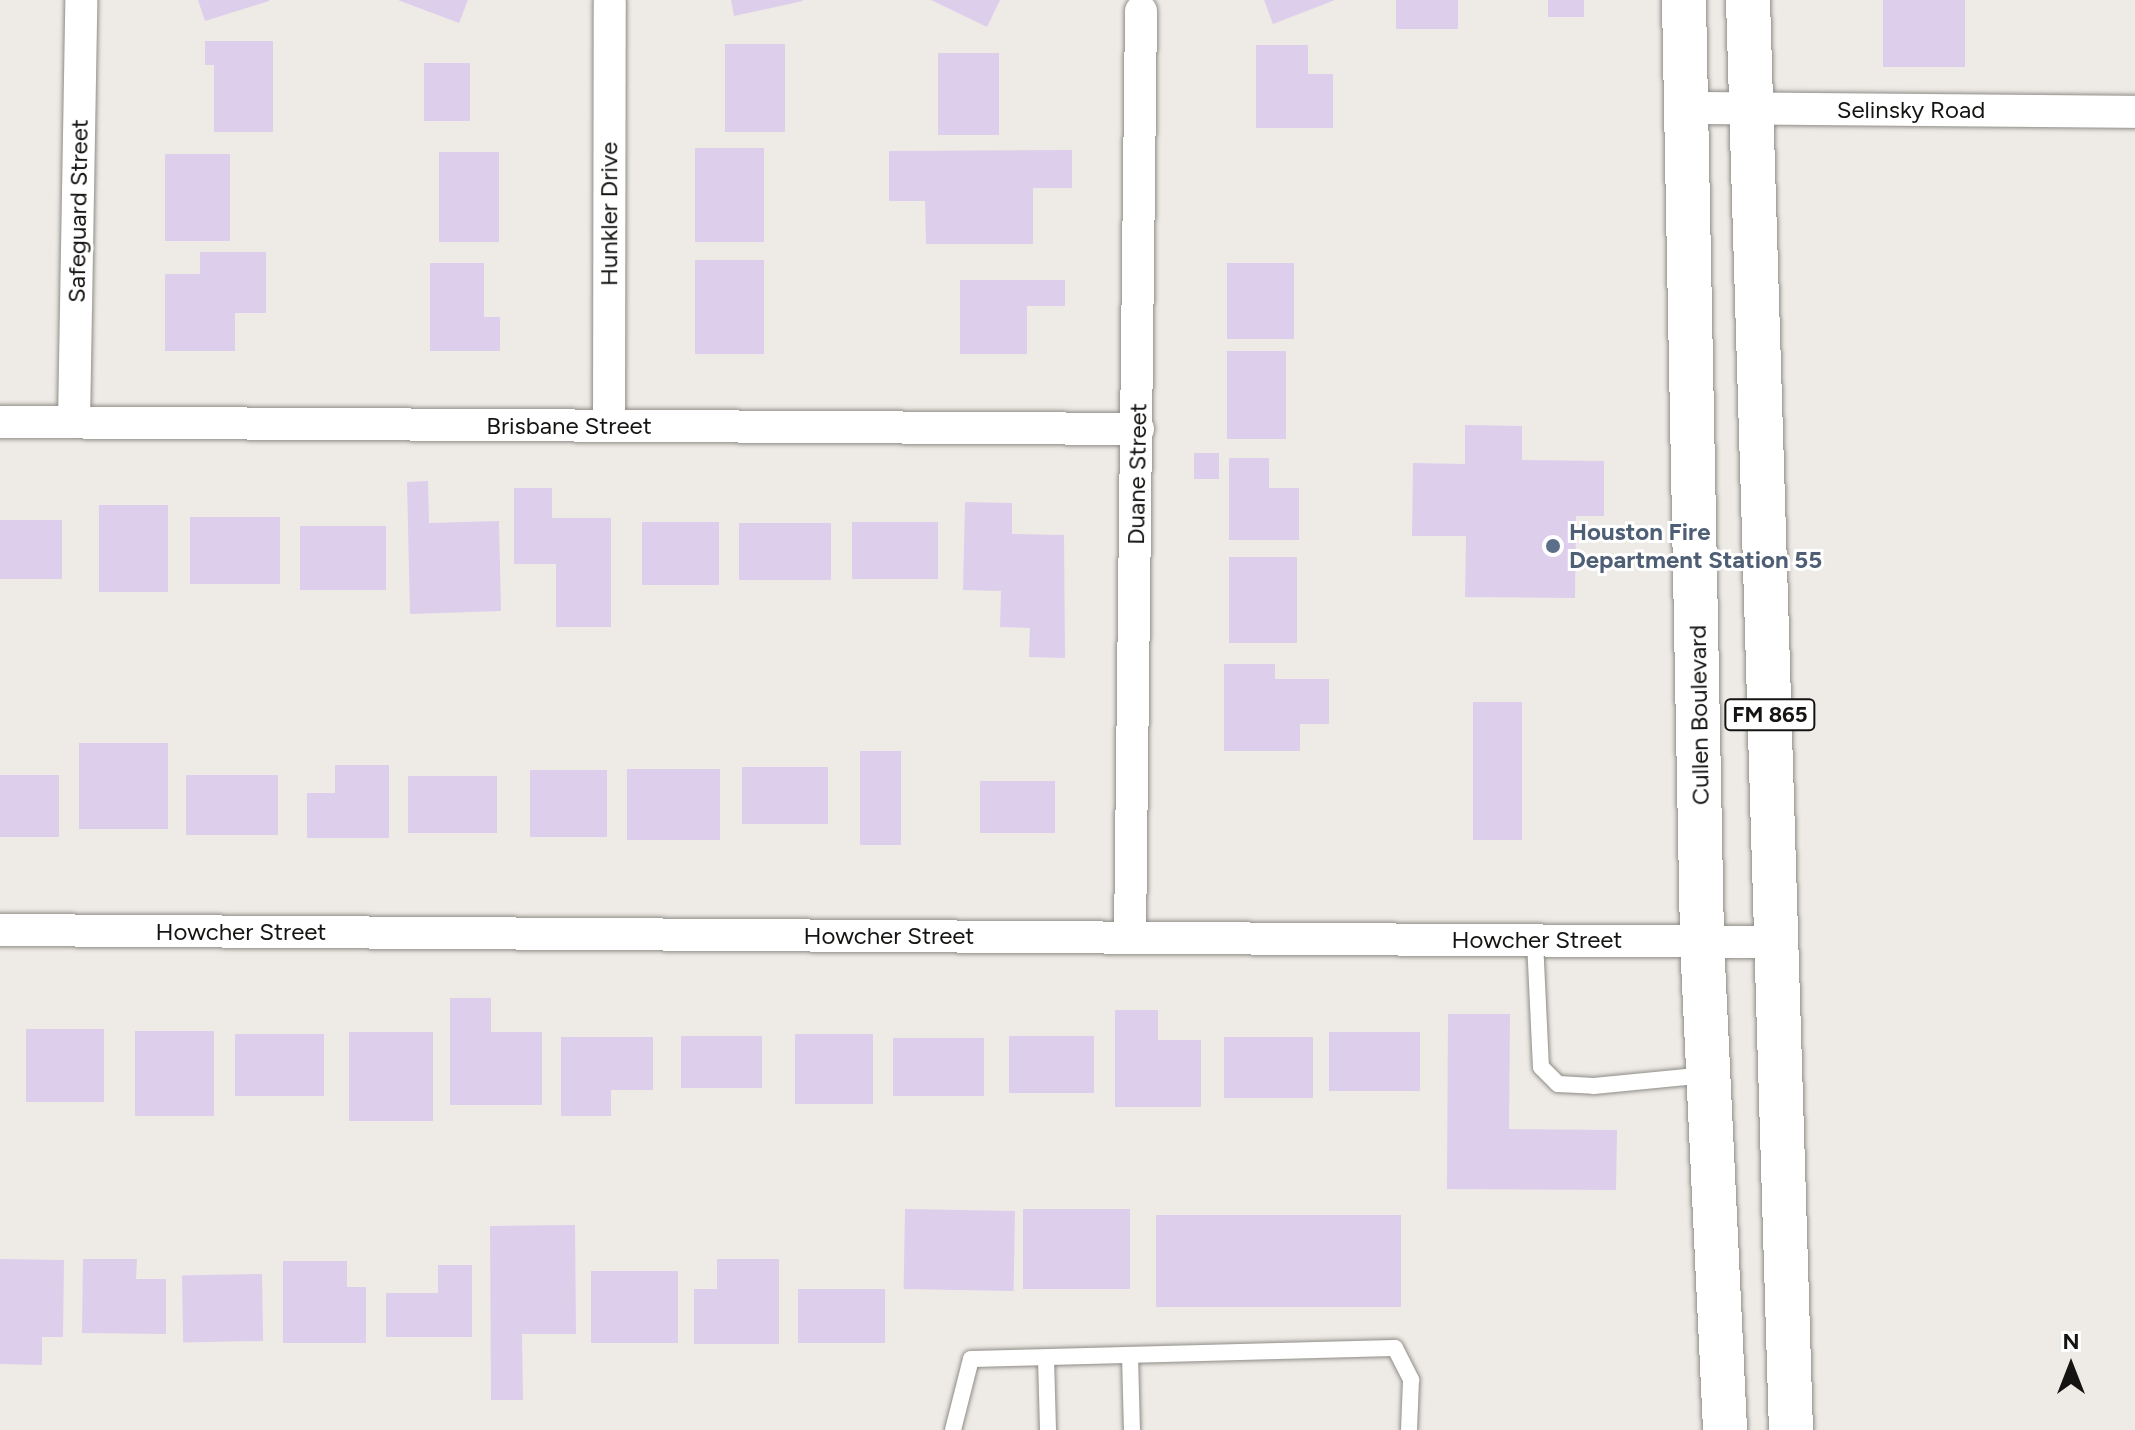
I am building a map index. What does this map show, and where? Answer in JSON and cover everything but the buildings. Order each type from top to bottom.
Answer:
[{"type":"main road","name":"Cullen Boulevard","points":[[1684,0],[1697,530],[1702,941],[1725,1430]]},
{"type":"main road","name":"FM 865","points":[[1748,0],[1791,1430]]},
{"type":"main road","points":[[1697,530],[1764,532]]},
{"type":"street","name":"Safeguard Street","points":[[74,422],[81,1]]},
{"type":"street","name":"Hunkler Drive","points":[[609,426],[610,2]]},
{"type":"street","name":"Duane Street","points":[[1130,938],[1141,11]]},
{"type":"street","name":"Selinsky Road","points":[[1688,108],[2135,112]]},
{"type":"street","name":"Brisbane Street","points":[[0,422],[1138,429]]},
{"type":"street","name":"Howcher Street","points":[[0,930],[1778,942]]},
{"type":"lane","points":[[1535,941],[1541,1067],[1558,1084],[1594,1086],[1709,1074]]},
{"type":"lane","points":[[953,1430],[971,1359],[1395,1348],[1411,1380],[1409,1430]]},
{"type":"lane","points":[[1130,1355],[1132,1430]]},
{"type":"lane","points":[[1046,1358],[1048,1430]]},
{"type":"place","name":"Houston Fire Department Station 55","points":[[1553,546]]}]
